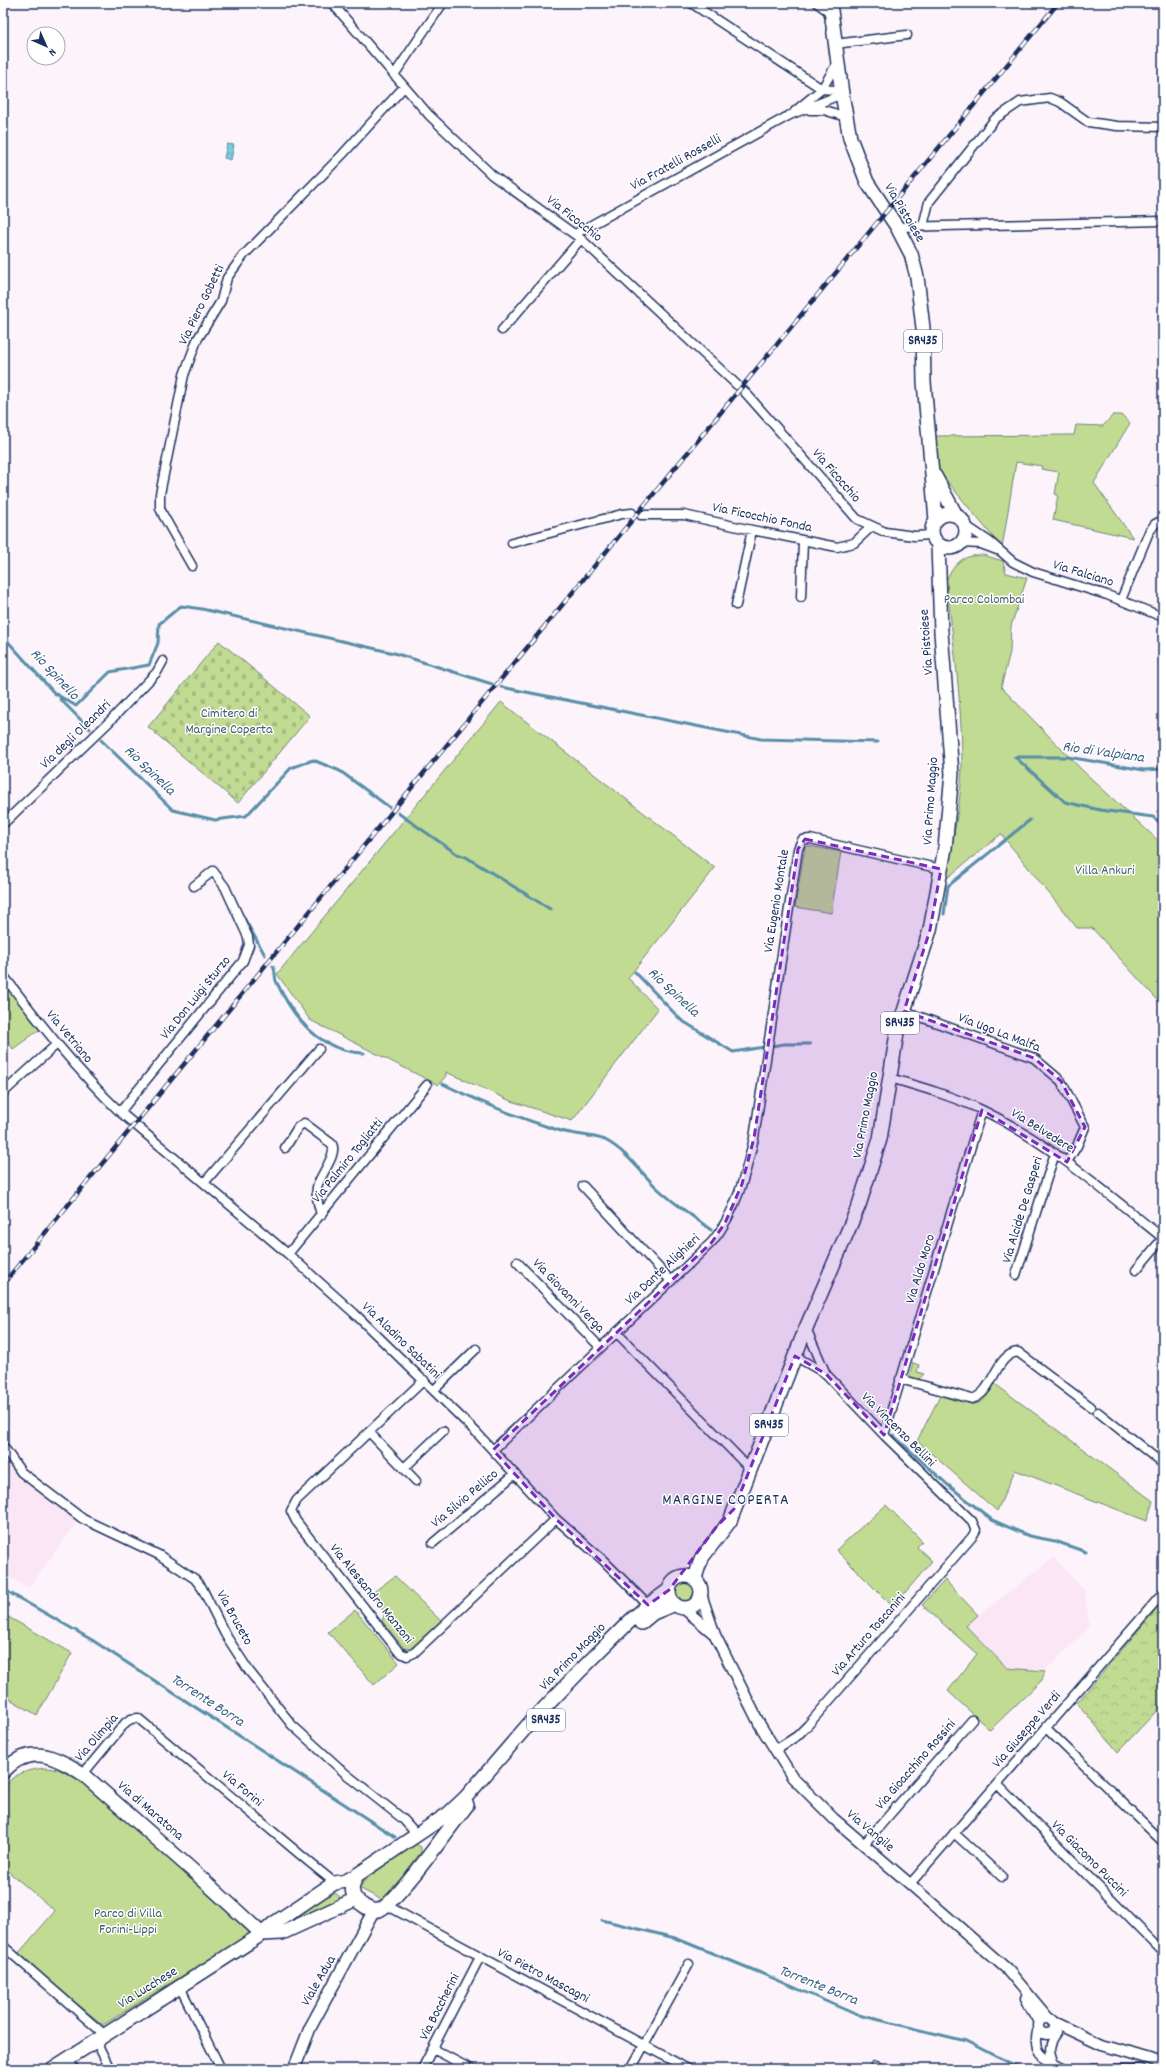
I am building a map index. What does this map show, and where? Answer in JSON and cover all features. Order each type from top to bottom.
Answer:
[{"type":"main road","name":"Via Pistoiese","points":[[831,8],[842,94],[850,138],[867,182],[897,227],[911,254],[917,277],[923,328],[924,382],[930,467],[936,501],[936,520],[933,524],[939,574],[948,708]]},
{"type":"main road","name":"Via Pistoiese","points":[[930,467],[956,515],[965,525],[966,535],[946,559],[939,574]]},
{"type":"main road","points":[[936,520],[947,514],[956,515]]},
{"type":"main road","points":[[935,540],[946,548],[958,545]]},
{"type":"main road","name":"Via Primo Maggio","points":[[695,1578],[701,1559],[728,1525],[806,1328],[859,1205],[873,1165],[880,1139],[894,1046],[930,930],[942,869],[952,774],[948,708]]},
{"type":"main road","name":"SR435","points":[[669,1590],[671,1583],[677,1578],[724,1517],[734,1509]]},
{"type":"main road","points":[[677,1578],[688,1576],[695,1578],[700,1584],[702,1594]]},
{"type":"main road","points":[[669,1590],[670,1597],[679,1606]]},
{"type":"main road","name":"Via Primo Maggio","points":[[417,1835],[438,1822],[466,1797],[528,1725],[578,1672],[648,1605],[669,1590]]},
{"type":"main road","name":"SR435","points":[[679,1606],[694,1605],[702,1594]]},
{"type":"main road","name":"Via Primo Maggio","points":[[432,1852],[483,1786],[574,1690],[648,1617],[658,1610],[679,1606]]},
{"type":"main road","name":"Via di Maratona","points":[[3,1772],[20,1759],[37,1755],[56,1758],[83,1774],[200,1876],[262,1934]]},
{"type":"main road","points":[[417,1835],[430,1846],[432,1852],[380,1908],[363,1906],[356,1899],[352,1885],[357,1875],[417,1835]]},
{"type":"main road","name":"Via Lucchese","points":[[52,2069],[71,2064],[100,2038],[262,1934],[274,1924],[336,1883],[346,1881],[357,1875]]},
{"type":"main road","points":[[262,1934],[282,1933],[356,1899]]},
{"type":"main road","name":"Viale Adua","points":[[294,2069],[310,2028],[380,1908]]},
{"type":"street","name":"Via Ficocchio","points":[[332,3],[429,115],[492,175],[578,236],[737,386]]},
{"type":"street","points":[[394,75],[443,3]]},
{"type":"street","points":[[691,3],[822,89],[834,90],[842,94]]},
{"type":"street","points":[[817,3],[831,8]]},
{"type":"street","points":[[835,44],[907,35]]},
{"type":"street","name":"Via Fratelli Rosselli","points":[[790,115],[822,89],[838,62]]},
{"type":"street","name":"Via Piero Gobetti","points":[[192,566],[160,508],[160,494],[184,375],[197,340],[220,301],[227,278],[243,256],[342,155],[404,87]]},
{"type":"street","name":"Via Fratelli Rosselli","points":[[578,236],[790,115],[842,94]]},
{"type":"street","points":[[923,226],[929,202],[938,190],[994,119],[1020,102],[1050,98],[1060,102],[1088,122],[1117,126],[1163,127]]},
{"type":"street","name":"Via Fratelli Rosselli","points":[[790,115],[810,110],[824,110],[846,117]]},
{"type":"street","points":[[897,227],[1163,221]]},
{"type":"street","points":[[502,330],[578,236]]},
{"type":"street","name":"Via Ficocchio","points":[[744,391],[854,516],[870,527],[896,534],[935,540]]},
{"type":"street","points":[[512,543],[622,514],[632,514]]},
{"type":"street","name":"Via Ficocchio Fonda","points":[[641,515],[679,514],[752,530],[843,547],[854,543],[870,527]]},
{"type":"street","points":[[1121,600],[1149,532],[1155,524],[1163,520]]},
{"type":"street","name":"Via Falciano","points":[[965,525],[990,542],[1013,562],[1033,572],[1121,600],[1163,617]]},
{"type":"street","points":[[736,605],[752,530]]},
{"type":"street","points":[[801,597],[803,540]]},
{"type":"street","name":"Via Falciano","points":[[958,545],[981,544],[999,551]]},
{"type":"street","name":"Via degli Oleandri","points":[[3,824],[109,722],[157,672],[163,661]]},
{"type":"street","name":"Via Eugenio Montale","points":[[767,1061],[798,849],[802,840],[810,839],[942,869]]},
{"type":"street","name":"Via Don Luigi Sturzo","points":[[120,1112],[243,961],[249,945],[248,937],[225,887],[213,871],[194,886]]},
{"type":"street","name":"Via Vetriano","points":[[3,975],[57,1044],[99,1092],[120,1112]]},
{"type":"street","name":"Via Ugo La Malfa","points":[[904,1011],[1034,1058],[1061,1081],[1085,1127],[1077,1146],[1067,1162]]},
{"type":"street","points":[[3,1093],[57,1044]]},
{"type":"street","points":[[204,1183],[319,1049]]},
{"type":"street","name":"Via Dante Alighieri","points":[[493,1450],[717,1236],[738,1193],[746,1172],[754,1138],[767,1061]]},
{"type":"street","name":"Via Belvedere","points":[[890,1078],[939,1093],[982,1110],[1055,1153],[1163,1238]]},
{"type":"street","name":"Via Palmiro Togliatti","points":[[288,1254],[322,1215],[427,1085]]},
{"type":"street","name":"Via Aldo Moro","points":[[884,1435],[982,1110]]},
{"type":"street","name":"Via Aladino Sabatini","points":[[120,1112],[288,1254],[424,1380],[493,1450],[556,1519],[648,1605]]},
{"type":"street","points":[[285,1148],[298,1127],[304,1123],[332,1144],[333,1153],[317,1187],[317,1197],[322,1215]]},
{"type":"street","name":"Via Alcide De Gasperi","points":[[1016,1275],[1055,1153]]},
{"type":"street","points":[[583,1186],[671,1280]]},
{"type":"street","points":[[1136,1270],[1163,1238]]},
{"type":"street","name":"Via Giovanni Verga","points":[[517,1262],[600,1347]]},
{"type":"street","points":[[806,1328],[826,1374]]},
{"type":"street","points":[[616,1332],[751,1470]]},
{"type":"street","points":[[434,1390],[476,1349]]},
{"type":"street","points":[[900,1379],[972,1399],[982,1392],[1008,1357],[1018,1352],[1091,1407]]},
{"type":"street","name":"Via Vincenzo Bellini","points":[[795,1356],[826,1374],[884,1435],[972,1521],[976,1530]]},
{"type":"street","name":"Via Alessandro Manzoni","points":[[424,1380],[297,1500],[292,1507],[292,1515],[399,1652],[404,1656],[414,1653],[556,1519]]},
{"type":"street","points":[[1098,1412],[1163,1464]]},
{"type":"street","points":[[404,1468],[443,1431]]},
{"type":"street","points":[[369,1432],[416,1481]]},
{"type":"street","name":"Via Bruceto","points":[[3,1446],[21,1472],[83,1519],[159,1555],[195,1579],[202,1588],[225,1634],[249,1671],[292,1725],[346,1774],[403,1819],[417,1835]]},
{"type":"street","name":"Via Silvio Pellico","points":[[433,1544],[515,1474]]},
{"type":"street","name":"Via Arturo Toscanini","points":[[775,1750],[797,1736],[808,1725],[972,1537],[976,1530]]},
{"type":"street","name":"Via Giuseppe Verdi","points":[[910,1884],[1163,1593]]},
{"type":"street","points":[[702,1594],[715,1635]]},
{"type":"street","points":[[679,1606],[704,1624],[715,1635]]},
{"type":"street","name":"Via Vangile","points":[[715,1635],[775,1750],[787,1770],[803,1789],[834,1819],[910,1884],[1012,1975],[1044,2023],[1102,2045],[1163,2063]]},
{"type":"street","name":"Via Forini","points":[[132,1719],[138,1718],[145,1722],[309,1862],[336,1883]]},
{"type":"street","name":"Via Olimpia","points":[[83,1774],[132,1719]]},
{"type":"street","name":"Via Gioacchino Rossini","points":[[864,1844],[972,1720]]},
{"type":"street","points":[[1046,1728],[1163,1842]]},
{"type":"street","name":"Via Giacomo Puccini","points":[[997,1784],[1163,1952]]},
{"type":"street","points":[[954,1833],[1002,1877]]},
{"type":"street","name":"Via Pietro Mascagni","points":[[380,1908],[480,1957],[688,2069]]},
{"type":"street","points":[[3,1946],[100,2038],[110,2069]]},
{"type":"street","name":"Via Boccherini","points":[[422,2069],[480,1957]]},
{"type":"street","points":[[631,2069],[689,1964]]},
{"type":"street","points":[[180,1987],[220,2069]]},
{"type":"street","points":[[1054,2063],[1050,2054],[1049,2046],[1054,2033],[1053,2029],[1044,2023],[1036,2037],[1038,2052],[1045,2059],[1065,2069]]},
{"type":"street","name":"Via Vangile","points":[[1054,2033],[1075,2034]]},
{"type":"street","points":[[433,2049],[470,2069]]},
{"type":"street","points":[[873,2069],[875,2066],[879,2069]]},
{"type":"street","points":[[1091,2069],[1140,2069]]},
{"type":"highlighted area","points":[[805,839],[941,869],[930,930],[904,1011],[1034,1058],[1061,1081],[1085,1127],[1067,1162],[982,1110],[884,1435],[826,1374],[795,1356],[734,1509],[717,1526],[669,1590],[648,1605],[556,1519],[493,1450],[712,1242],[725,1223],[742,1184],[754,1138],[798,849]]},
{"type":"shaded area","points":[[3,1450],[78,1521],[29,1588],[3,1574]]},
{"type":"shaded area","points":[[1054,1557],[1085,1591],[1089,1628],[1045,1671],[1007,1668],[966,1625]]},
{"type":"green space","points":[[1113,415],[1122,415],[1130,423],[1094,483],[1133,538],[1053,520],[1058,495],[1055,494],[1059,472],[1041,469],[1042,466],[1016,462],[1002,548],[938,470],[936,436],[1074,435],[1076,425],[1103,426]]},
{"type":"green space","name":"Villa Ankuri","points":[[983,555],[1003,561],[1006,573],[1027,578],[1011,626],[1010,652],[1001,687],[1083,771],[1163,845],[1163,1006],[1092,928],[1077,928],[1001,834],[946,879],[959,806],[962,777],[962,739],[959,693],[946,580],[953,568],[960,561],[965,558]]},
{"type":"green space","name":"Cimitero di Margine Coperta","points":[[219,641],[310,716],[238,803],[148,727]]},
{"type":"green space","points":[[501,702],[715,868],[628,978],[658,1009],[572,1121],[511,1101],[446,1072],[446,1076],[438,1085],[310,1020],[277,974]]},
{"type":"green space","points":[[809,846],[841,852],[831,913],[795,907],[805,847]]},
{"type":"green space","points":[[3,982],[42,1028],[13,1049],[3,1034]]},
{"type":"green space","points":[[913,1363],[919,1365],[917,1372],[924,1374],[918,1380],[909,1377]]},
{"type":"green space","points":[[995,1384],[1153,1501],[1147,1521],[1015,1470],[997,1511],[917,1441],[940,1396],[977,1404],[986,1397]]},
{"type":"green space","points":[[886,1505],[922,1541],[917,1547],[932,1561],[893,1607],[836,1550]]},
{"type":"green space","points":[[395,1576],[441,1621],[410,1649],[404,1648],[382,1621],[385,1613],[371,1594]]},
{"type":"green space","points":[[945,1580],[978,1615],[966,1626],[1007,1668],[1045,1671],[1042,1680],[990,1730],[948,1691],[977,1654],[922,1605]]},
{"type":"green space","points":[[685,1581],[692,1584],[695,1591],[692,1598],[685,1601],[678,1598],[675,1591],[678,1584]]},
{"type":"green space","points":[[1163,1601],[1163,1704],[1118,1752],[1077,1703]]},
{"type":"green space","points":[[355,1610],[399,1663],[374,1685],[328,1632]]},
{"type":"green space","points":[[3,1614],[72,1653],[37,1715],[3,1695]]},
{"type":"green space","name":"Parco di Villa Forini-Lippi","points":[[45,1768],[58,1769],[81,1781],[253,1932],[103,2025],[17,1955],[55,1911],[3,1867],[2,1795],[6,1784],[16,1776],[27,1771]]},
{"type":"green space","points":[[416,1844],[421,1847],[421,1852],[384,1901],[359,1888],[365,1880],[412,1845]]},
{"type":"green space","points":[[331,1890],[344,1900],[281,1927],[278,1925]]},
{"type":"water","points":[[227,144],[234,145],[231,160],[224,158]]},
{"type":"waterway","points":[[56,694],[76,706],[110,672],[149,665],[158,643],[159,624],[181,606],[202,609],[394,653],[492,684]]},
{"type":"waterway","name":"Rio Spinello","points":[[3,636],[56,695]]},
{"type":"waterway","points":[[501,687],[761,739],[878,742]]},
{"type":"waterway","name":"Rio Spinello","points":[[60,699],[90,729]]},
{"type":"waterway","name":"Rio Spinella","points":[[101,740],[173,810],[215,820],[246,816],[291,768],[313,760],[340,771],[389,807]]},
{"type":"waterway","points":[[1015,757],[1065,802],[1100,810],[1153,817],[1163,825]]},
{"type":"waterway","name":"Rio di Valpiana","points":[[1015,757],[1068,757],[1144,770],[1163,769]]},
{"type":"waterway","name":"Rio Spinella","points":[[398,813],[457,854],[466,857],[550,909]]},
{"type":"waterway","points":[[944,914],[948,886],[1030,820]]},
{"type":"waterway","points":[[240,911],[265,955]]},
{"type":"waterway","points":[[273,966],[276,981],[284,996],[301,1021],[311,1031],[322,1040],[335,1047],[364,1053]]},
{"type":"waterway","name":"Rio Spinella","points":[[635,972],[681,1020],[733,1052],[784,1044],[810,1044]]},
{"type":"waterway","points":[[443,1084],[516,1116],[561,1131],[605,1140],[626,1155],[667,1197],[711,1230]]},
{"type":"waterway","points":[[893,1435],[948,1485],[992,1520],[1029,1536],[1055,1541],[1086,1552]]},
{"type":"waterway","name":"Torrente Borra","points":[[3,1589],[92,1640],[395,1837]]},
{"type":"waterway","name":"Torrente Borra","points":[[602,1920],[675,1938],[855,2014],[966,2041],[1025,2069]]},
{"type":"railway","points":[[3,1284],[1058,3]]},
{"type":"district","name":"MARGINE COPERTA","points":[[726,1500]]},
{"type":"park label","name":"Parco Colombai","points":[[984,600]]}]
